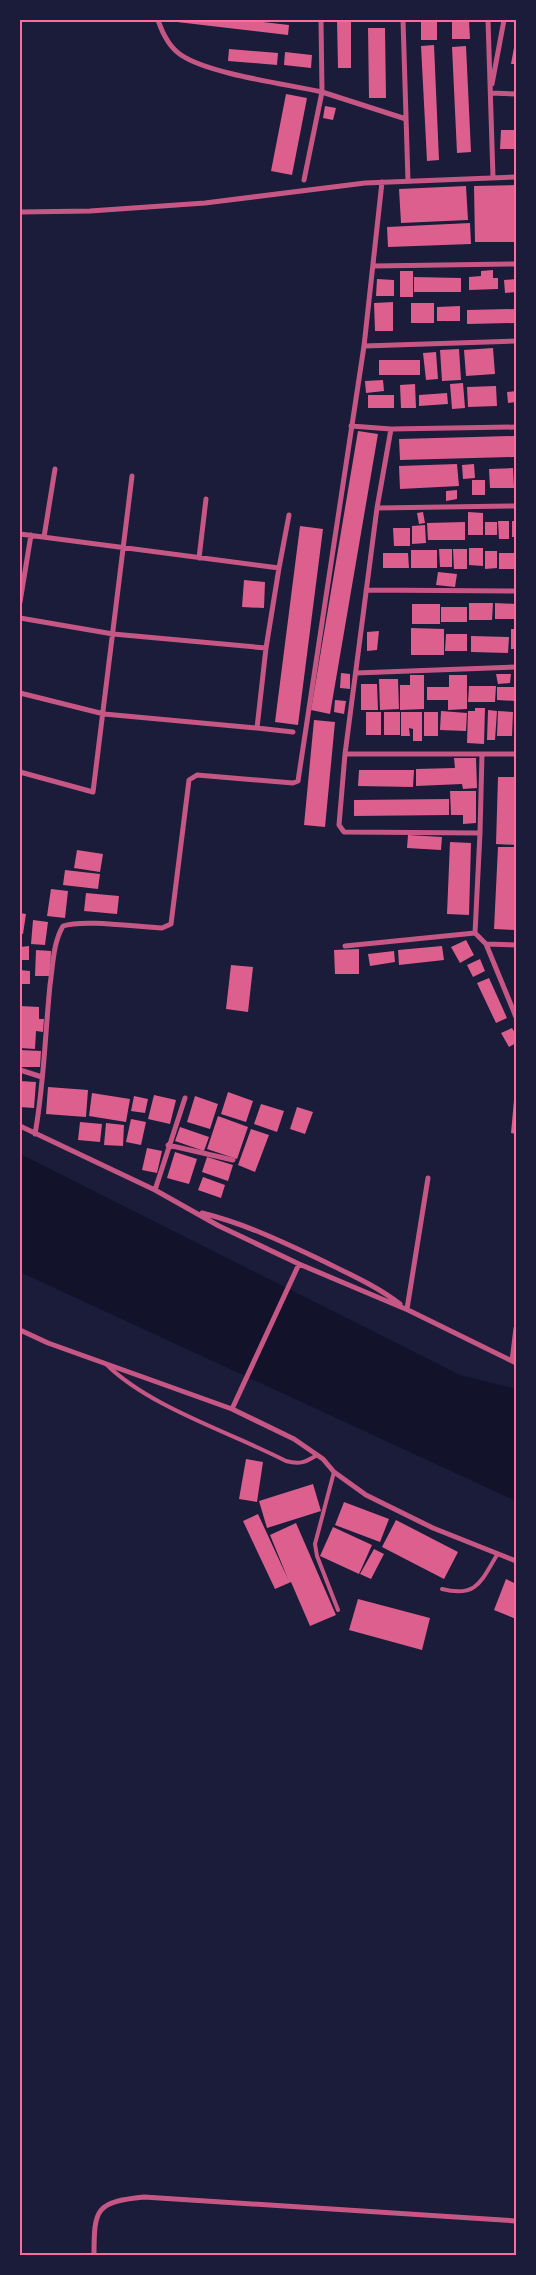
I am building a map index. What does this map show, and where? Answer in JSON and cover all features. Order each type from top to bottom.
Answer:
[{"type":"street","points":[[158,20],[170,45],[181,55],[210,68],[322,92],[406,119]]},
{"type":"street","points":[[304,180],[322,92],[321,20]]},
{"type":"street","points":[[403,20],[408,181]]},
{"type":"street","points":[[488,20],[493,177]]},
{"type":"street","points":[[490,94],[504,20]]},
{"type":"street","points":[[490,94],[516,94]]},
{"type":"street","points":[[20,212],[90,211],[205,203],[382,182],[516,177]]},
{"type":"street","points":[[36,1134],[42,1099],[42,1077],[56,940],[63,926],[71,923],[85,923],[162,928],[170,924],[189,780],[192,777],[196,775],[293,783],[298,781],[364,346],[382,182]]},
{"type":"street","points":[[373,266],[516,264]]},
{"type":"street","points":[[364,346],[516,341]]},
{"type":"street","points":[[351,426],[391,429],[516,427]]},
{"type":"street","points":[[391,429],[377,508],[366,590],[345,754],[339,826],[344,832],[480,833]]},
{"type":"street","points":[[44,537],[55,469]]},
{"type":"street","points":[[20,772],[93,792],[132,476]]},
{"type":"street","points":[[199,558],[206,500]]},
{"type":"street","points":[[377,508],[516,506]]},
{"type":"street","points":[[257,728],[266,648],[289,514]]},
{"type":"street","points":[[20,534],[279,568]]},
{"type":"street","points":[[20,602],[30,535]]},
{"type":"street","points":[[366,590],[516,591]]},
{"type":"street","points":[[20,618],[113,634],[266,648]]},
{"type":"street","points":[[356,672],[516,667]]},
{"type":"street","points":[[20,693],[104,714],[293,732]]},
{"type":"street","points":[[345,754],[516,754]]},
{"type":"street","points":[[474,933],[480,833],[482,754]]},
{"type":"street","points":[[345,946],[474,933],[486,944],[516,1017]]},
{"type":"street","points":[[486,944],[516,945]]},
{"type":"street","points":[[20,1070],[42,1077]]},
{"type":"street","points":[[154,1190],[184,1098]]},
{"type":"street","points":[[20,1126],[154,1190],[219,1226],[299,1264],[408,1310],[514,1362],[516,1328]]},
{"type":"street","points":[[168,1145],[233,1160]]},
{"type":"street","points":[[408,1310],[428,1178]]},
{"type":"street","points":[[196,1212],[231,1220],[280,1240],[366,1282],[408,1310]]},
{"type":"street","points":[[232,1409],[299,1264]]},
{"type":"street","points":[[20,1330],[104,1363],[232,1409],[294,1439],[318,1455],[334,1472],[366,1495],[398,1511],[516,1561]]},
{"type":"street","points":[[94,2255],[94,2222],[103,2207],[117,2200],[144,2197],[516,2221]]},
{"type":"lane","points":[[104,1363],[121,1378],[165,1403],[286,1461],[297,1464],[303,1463],[318,1455]]},
{"type":"lane","points":[[334,1472],[315,1544],[317,1556],[338,1610]]},
{"type":"lane","points":[[442,1589],[465,1592],[477,1587],[498,1555]]},
{"type":"shaded area","points":[[20,1154],[460,1375],[516,1389],[516,1501],[20,1272]]},
{"type":"building","points":[[177,20],[246,20],[289,25],[288,35],[177,22]]},
{"type":"building","points":[[337,20],[351,20],[351,68],[338,68]]},
{"type":"building","points":[[421,20],[437,20],[437,40],[421,40]]},
{"type":"building","points":[[452,20],[469,20],[470,39],[452,39]]},
{"type":"building","points":[[368,28],[385,28],[386,98],[369,98]]},
{"type":"building","points":[[515,42],[516,64],[511,64]]},
{"type":"building","points":[[434,45],[439,160],[427,161],[421,46]]},
{"type":"building","points":[[466,46],[471,152],[457,153],[452,47]]},
{"type":"building","points":[[229,49],[278,53],[277,65],[228,61]]},
{"type":"building","points":[[285,52],[312,55],[311,68],[284,65]]},
{"type":"building","points":[[286,94],[307,98],[292,175],[271,171]]},
{"type":"building","points":[[325,106],[336,108],[333,120],[323,118]]},
{"type":"building","points":[[501,130],[516,130],[516,149],[500,149]]},
{"type":"building","points":[[516,185],[516,242],[475,242],[474,186]]},
{"type":"building","points":[[466,186],[468,220],[401,223],[399,189]]},
{"type":"building","points":[[470,223],[471,244],[388,247],[387,227]]},
{"type":"building","points":[[493,270],[493,278],[498,278],[498,289],[469,290],[469,277],[481,276],[481,271]]},
{"type":"building","points":[[400,271],[413,271],[413,297],[400,297]]},
{"type":"building","points":[[414,277],[461,278],[461,292],[414,292]]},
{"type":"building","points":[[377,279],[394,280],[394,296],[376,296]]},
{"type":"building","points":[[516,279],[516,292],[505,293],[504,280]]},
{"type":"building","points":[[393,302],[393,331],[375,331],[374,303]]},
{"type":"building","points":[[411,303],[434,303],[434,323],[411,323]]},
{"type":"building","points":[[460,306],[460,321],[437,321],[437,307]]},
{"type":"building","points":[[516,309],[516,323],[467,324],[467,310]]},
{"type":"building","points":[[493,348],[495,374],[466,376],[464,350]]},
{"type":"building","points":[[459,349],[461,380],[442,381],[440,350]]},
{"type":"building","points":[[436,352],[438,379],[426,380],[423,353]]},
{"type":"building","points":[[379,360],[420,360],[420,375],[379,375]]},
{"type":"building","points":[[383,380],[384,391],[366,393],[365,381]]},
{"type":"building","points":[[463,383],[465,408],[452,409],[450,384]]},
{"type":"building","points":[[415,384],[416,408],[401,408],[400,385]]},
{"type":"building","points":[[496,386],[497,406],[468,407],[467,387]]},
{"type":"building","points":[[516,391],[516,402],[508,403],[507,392]]},
{"type":"building","points":[[447,393],[448,404],[419,406],[419,395]]},
{"type":"building","points":[[368,395],[394,395],[394,408],[368,408]]},
{"type":"building","points":[[358,431],[378,434],[330,714],[311,710]]},
{"type":"building","points":[[514,436],[514,457],[400,460],[399,439]]},
{"type":"building","points":[[457,464],[459,486],[400,489],[399,466]]},
{"type":"building","points":[[474,464],[475,478],[463,479],[462,465]]},
{"type":"building","points":[[513,468],[514,488],[490,488],[489,469]]},
{"type":"building","points":[[472,480],[485,480],[485,495],[472,495]]},
{"type":"building","points":[[457,490],[457,499],[446,501],[446,491]]},
{"type":"building","points":[[423,512],[425,523],[419,524],[417,513]]},
{"type":"building","points":[[468,512],[483,513],[483,535],[468,535]]},
{"type":"building","points":[[498,521],[509,521],[509,539],[499,539]]},
{"type":"building","points":[[512,521],[516,521],[516,537],[512,537]]},
{"type":"building","points":[[465,522],[465,540],[428,540],[427,523]]},
{"type":"building","points":[[485,522],[497,522],[497,535],[485,535]]},
{"type":"building","points":[[425,525],[426,543],[412,544],[412,526]]},
{"type":"building","points":[[300,526],[323,529],[298,725],[275,722]]},
{"type":"building","points":[[393,528],[410,528],[410,546],[394,546]]},
{"type":"building","points":[[469,548],[483,548],[483,566],[469,565]]},
{"type":"building","points":[[439,549],[452,549],[452,567],[440,567]]},
{"type":"building","points":[[453,549],[467,549],[467,569],[454,569]]},
{"type":"building","points":[[411,550],[437,550],[437,568],[411,568]]},
{"type":"building","points":[[485,551],[497,551],[497,568],[485,569]]},
{"type":"building","points":[[383,553],[408,553],[409,568],[383,568]]},
{"type":"building","points":[[499,553],[516,553],[516,569],[499,569]]},
{"type":"building","points":[[438,572],[457,574],[455,587],[436,585]]},
{"type":"building","points":[[244,580],[265,582],[264,608],[242,607]]},
{"type":"building","points":[[469,603],[493,603],[492,620],[469,620]]},
{"type":"building","points":[[495,603],[516,604],[516,619],[495,619]]},
{"type":"building","points":[[412,604],[440,604],[440,624],[412,624]]},
{"type":"building","points":[[441,607],[467,607],[467,622],[441,622]]},
{"type":"building","points":[[411,628],[444,629],[444,655],[411,655]]},
{"type":"building","points":[[511,629],[516,629],[516,649],[511,649]]},
{"type":"building","points":[[379,631],[377,650],[367,651],[367,632]]},
{"type":"building","points":[[446,634],[467,634],[467,651],[445,651]]},
{"type":"building","points":[[471,636],[509,637],[508,653],[471,652]]},
{"type":"building","points":[[341,673],[350,674],[350,689],[340,688]]},
{"type":"building","points":[[496,674],[511,674],[510,683],[498,684]]},
{"type":"building","points":[[410,675],[424,675],[424,709],[400,710],[400,685],[410,685]]},
{"type":"building","points":[[449,675],[467,675],[467,709],[448,710],[448,700],[427,700],[427,687],[449,687]]},
{"type":"building","points":[[379,679],[398,679],[399,709],[380,710]]},
{"type":"building","points":[[361,684],[377,684],[378,710],[361,710]]},
{"type":"building","points":[[469,686],[496,686],[495,702],[468,702]]},
{"type":"building","points":[[497,687],[516,687],[516,701],[497,700]]},
{"type":"building","points":[[335,700],[346,701],[344,714],[334,712]]},
{"type":"building","points":[[475,708],[485,708],[484,744],[467,743],[468,711],[475,711]]},
{"type":"building","points":[[488,710],[497,711],[495,740],[487,740]]},
{"type":"building","points":[[441,711],[467,713],[466,731],[440,730]]},
{"type":"building","points":[[498,711],[513,712],[512,736],[497,736]]},
{"type":"building","points":[[366,712],[381,712],[381,735],[366,735]]},
{"type":"building","points":[[384,712],[400,712],[400,735],[384,735]]},
{"type":"building","points":[[401,712],[422,712],[422,741],[413,741],[413,729],[409,728],[410,736],[401,736]]},
{"type":"building","points":[[424,712],[438,712],[438,736],[424,736]]},
{"type":"building","points":[[314,720],[335,722],[325,827],[304,825]]},
{"type":"building","points":[[454,758],[476,758],[477,788],[463,789],[462,784],[416,786],[416,769],[455,768]]},
{"type":"building","points":[[359,770],[414,770],[413,787],[358,786]]},
{"type":"building","points":[[498,777],[516,777],[516,845],[496,844]]},
{"type":"building","points":[[450,791],[476,791],[476,823],[463,824],[463,815],[451,815]]},
{"type":"building","points":[[449,799],[449,815],[354,816],[354,800]]},
{"type":"building","points":[[408,835],[442,837],[441,850],[407,848]]},
{"type":"building","points":[[450,842],[471,843],[469,915],[447,914]]},
{"type":"building","points":[[498,847],[516,847],[516,930],[494,929]]},
{"type":"building","points":[[77,850],[103,854],[100,872],[74,868]]},
{"type":"building","points":[[65,870],[100,874],[98,889],[63,885]]},
{"type":"building","points":[[51,889],[68,891],[65,918],[47,916]]},
{"type":"building","points":[[86,893],[119,896],[117,914],[84,911]]},
{"type":"building","points":[[20,913],[26,914],[23,934],[20,933]]},
{"type":"building","points":[[33,920],[48,922],[45,945],[31,944]]},
{"type":"building","points":[[466,940],[474,955],[460,963],[451,947]]},
{"type":"building","points":[[29,946],[29,960],[20,960],[20,947]]},
{"type":"building","points":[[442,946],[444,960],[399,965],[398,950]]},
{"type":"building","points":[[359,949],[359,974],[335,974],[334,950]]},
{"type":"building","points":[[36,950],[51,951],[50,976],[35,976]]},
{"type":"building","points":[[394,951],[395,962],[370,966],[368,954]]},
{"type":"building","points":[[480,959],[485,971],[473,977],[467,965]]},
{"type":"building","points":[[231,965],[253,967],[248,1012],[226,1009]]},
{"type":"building","points":[[20,970],[30,971],[30,984],[20,984]]},
{"type":"building","points":[[489,978],[507,1018],[496,1023],[477,983]]},
{"type":"building","points":[[20,1006],[39,1007],[39,1019],[44,1019],[43,1032],[36,1031],[35,1049],[20,1048]]},
{"type":"building","points":[[512,1028],[516,1035],[516,1043],[509,1047],[501,1033]]},
{"type":"building","points":[[20,1050],[41,1051],[40,1067],[20,1067]]},
{"type":"building","points":[[20,1081],[36,1082],[34,1108],[20,1107]]},
{"type":"building","points":[[48,1087],[88,1090],[86,1117],[46,1114]]},
{"type":"building","points":[[516,1089],[516,1134],[511,1133]]},
{"type":"building","points":[[228,1092],[253,1101],[246,1122],[221,1114]]},
{"type":"building","points":[[92,1093],[130,1099],[126,1122],[89,1116]]},
{"type":"building","points":[[154,1095],[176,1100],[170,1124],[148,1119]]},
{"type":"building","points":[[134,1096],[148,1099],[145,1113],[131,1111]]},
{"type":"building","points":[[195,1096],[218,1104],[210,1129],[187,1122]]},
{"type":"building","points":[[261,1104],[284,1111],[277,1132],[254,1124]]},
{"type":"building","points":[[297,1107],[313,1112],[305,1134],[290,1129]]},
{"type":"building","points":[[218,1116],[248,1127],[237,1159],[207,1149]]},
{"type":"building","points":[[131,1119],[146,1122],[141,1145],[126,1142]]},
{"type":"building","points":[[80,1122],[102,1124],[100,1142],[78,1140]]},
{"type":"building","points":[[106,1123],[124,1125],[123,1146],[104,1145]]},
{"type":"building","points":[[180,1127],[209,1137],[204,1151],[175,1141]]},
{"type":"building","points":[[251,1129],[269,1135],[255,1172],[238,1165]]},
{"type":"building","points":[[147,1148],[162,1151],[157,1173],[142,1170]]},
{"type":"building","points":[[175,1152],[197,1159],[189,1184],[167,1178]]},
{"type":"building","points":[[207,1157],[233,1165],[228,1181],[202,1172]]},
{"type":"building","points":[[203,1177],[225,1185],[221,1198],[198,1190]]},
{"type":"building","points":[[246,1459],[263,1462],[257,1502],[239,1499]]},
{"type":"building","points":[[313,1484],[321,1511],[267,1528],[259,1501]]},
{"type":"building","points":[[344,1502],[389,1519],[380,1542],[335,1525]]},
{"type":"building","points":[[258,1514],[288,1579],[270,1535],[296,1523],[336,1615],[310,1626],[291,1582],[275,1589],[243,1521]]},
{"type":"building","points":[[396,1520],[458,1552],[444,1579],[382,1547]]},
{"type":"building","points":[[333,1527],[372,1545],[359,1574],[320,1556]]},
{"type":"building","points":[[374,1549],[384,1554],[371,1579],[360,1574]]},
{"type":"building","points":[[506,1579],[516,1584],[516,1619],[494,1610]]},
{"type":"building","points":[[358,1599],[430,1618],[422,1650],[349,1630]]}]
